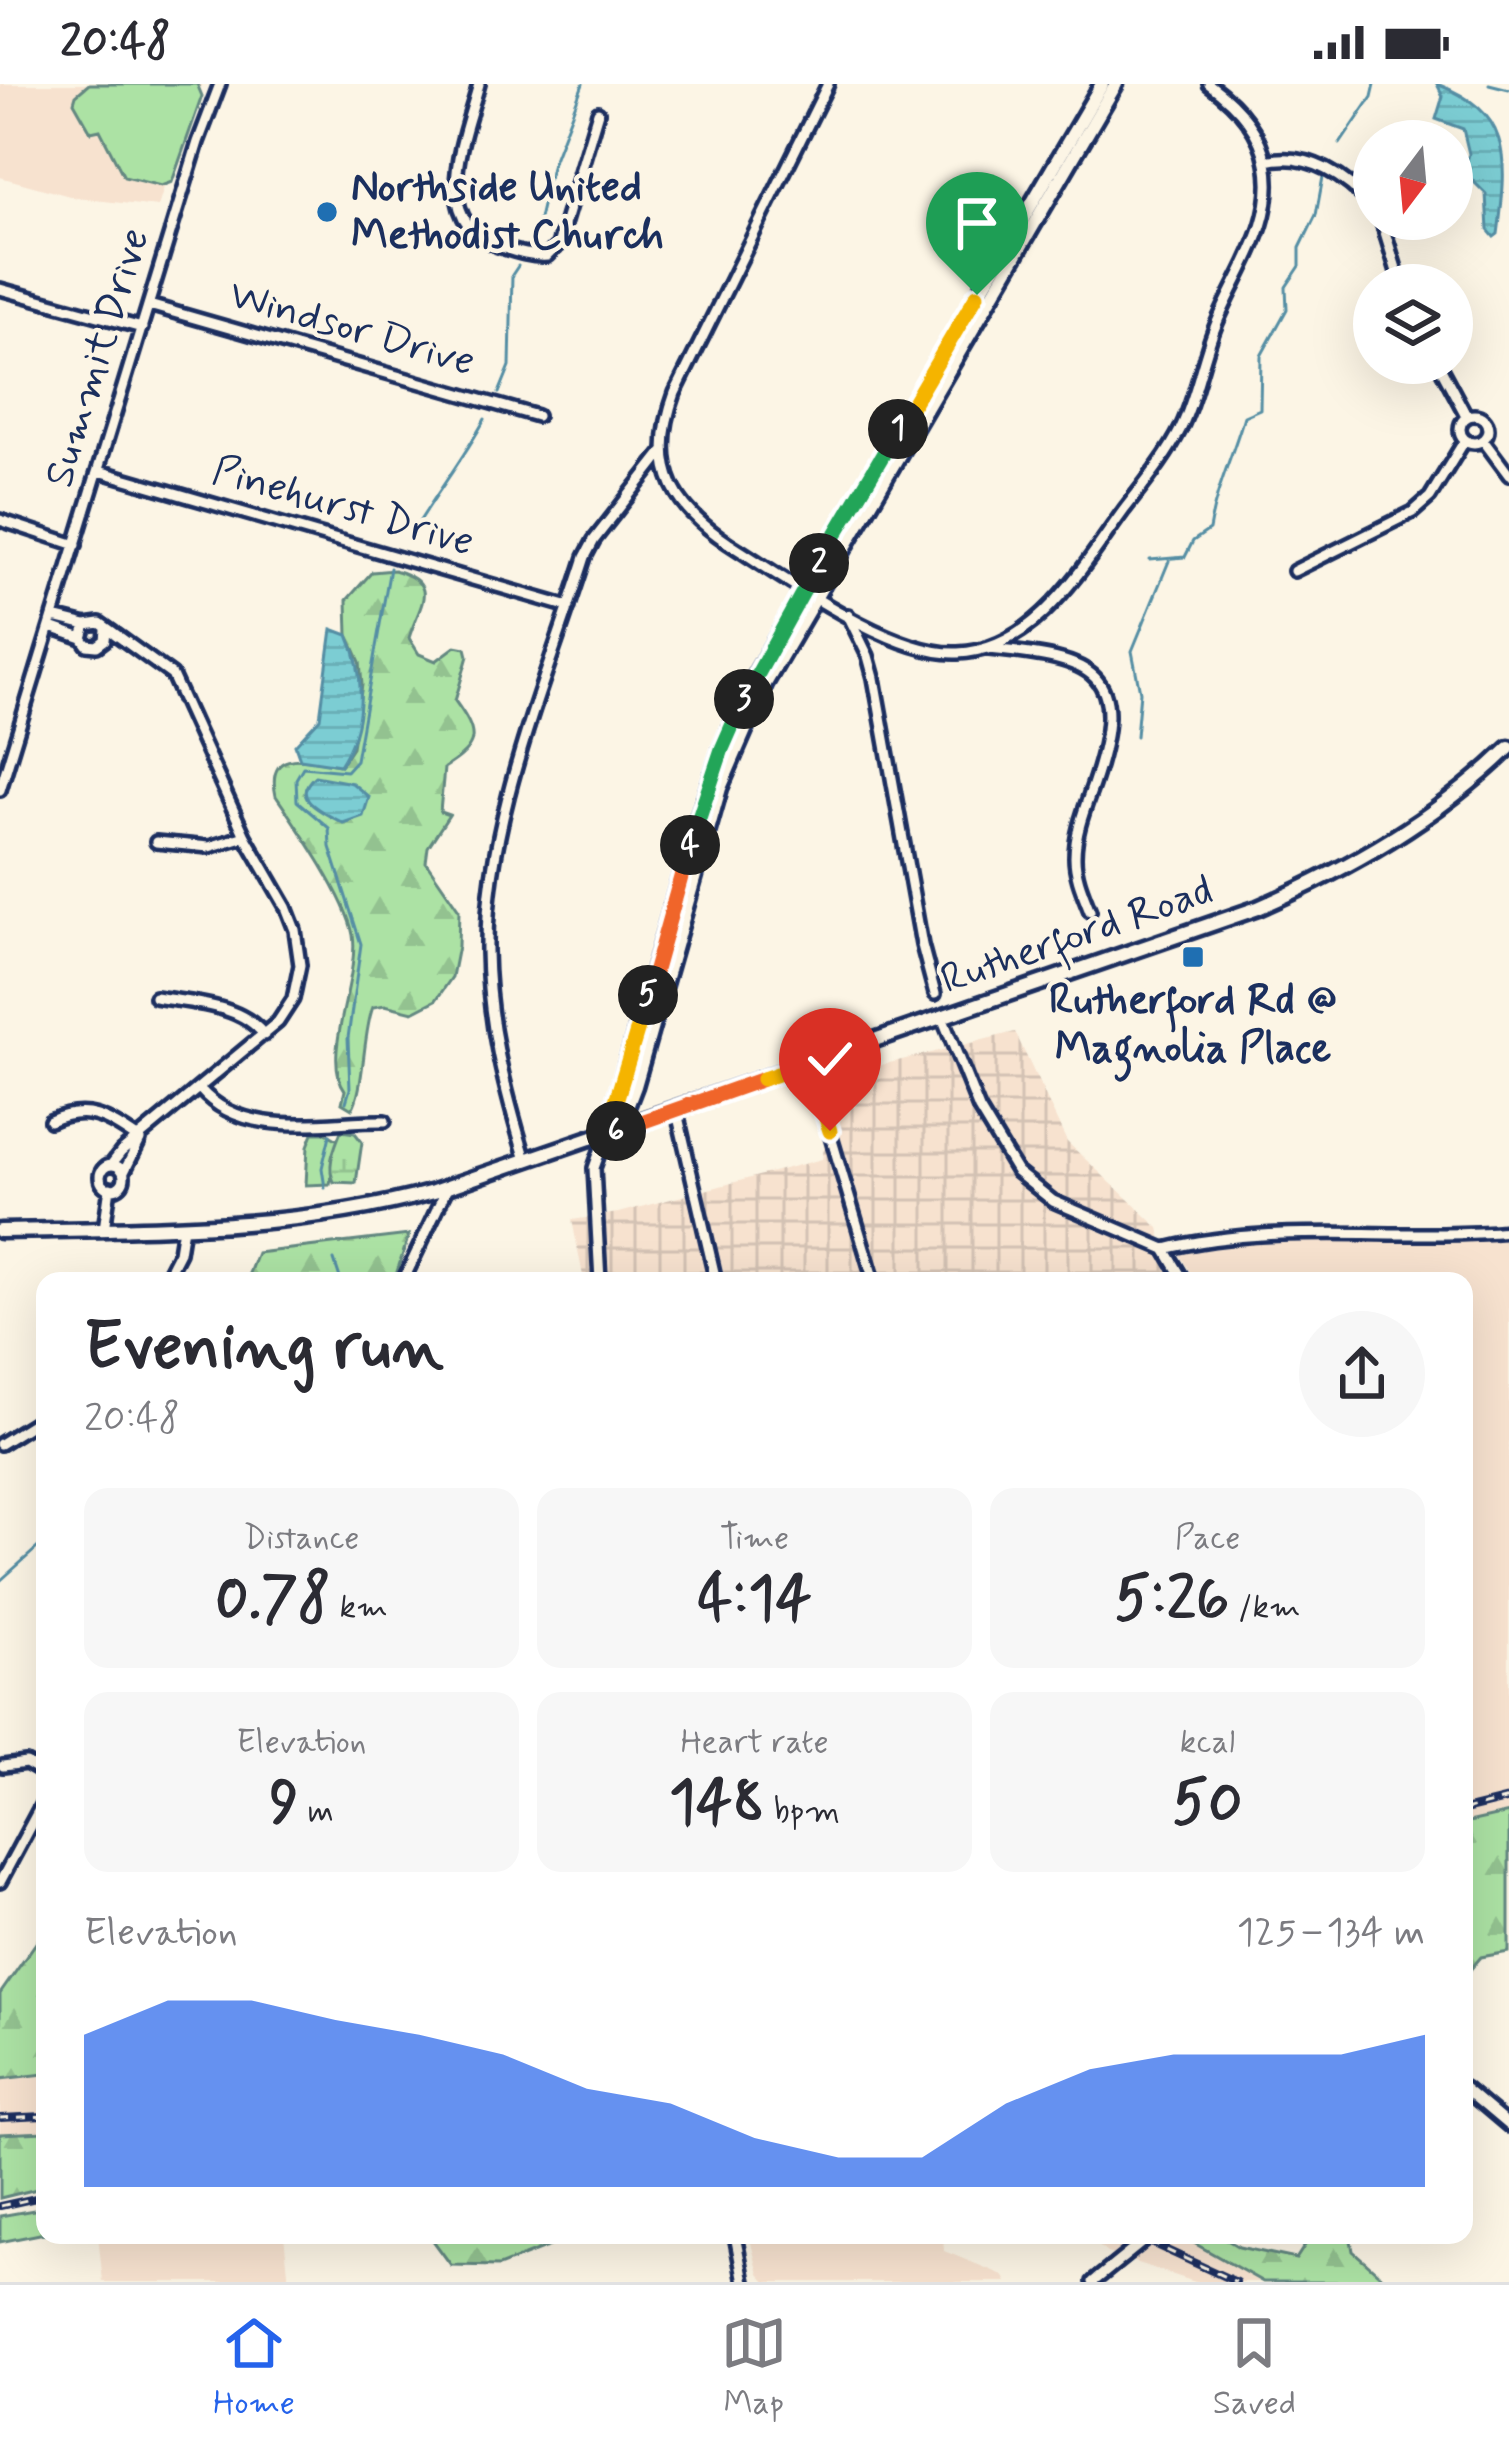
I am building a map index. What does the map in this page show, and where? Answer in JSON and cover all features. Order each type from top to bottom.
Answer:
[{"type":"street","name":"Summit Drive","points":[[0,790],[200,136],[220,84]]},
{"type":"street","points":[[479,84],[455,179],[457,200],[466,223],[483,238],[530,255],[547,256],[558,245],[598,112]]},
{"type":"street","points":[[983,298],[1102,84]]},
{"type":"street","points":[[600,1272],[594,1168],[606,1134],[625,1112],[701,829],[748,719],[809,592],[1116,84]]},
{"type":"street","points":[[989,649],[1037,618],[1066,589],[1174,442],[1216,323],[1258,238],[1267,197],[1266,161],[1247,119],[1209,84]]},
{"type":"street","points":[[526,1160],[507,1097],[490,1011],[489,908],[512,788],[593,540],[662,452],[675,393],[825,86]]},
{"type":"street","points":[[1266,161],[1280,158],[1319,166],[1353,188]]},
{"type":"street","points":[[0,289],[142,328]]},
{"type":"street","name":"Windsor Drive","points":[[149,305],[537,416]]},
{"type":"street","points":[[1449,384],[1467,417]]},
{"type":"street","points":[[1484,440],[1465,440],[1460,430],[1467,417],[1476,415],[1487,423],[1484,440],[1509,475]]},
{"type":"street","points":[[1294,571],[1413,512],[1430,497],[1465,440]]},
{"type":"street","points":[[662,452],[673,491],[700,525],[908,646],[961,653],[989,649],[1041,653],[1073,662],[1094,677],[1107,699],[1109,736],[1076,848],[1077,876],[1090,911]]},
{"type":"street","name":"Pinehurst Drive","points":[[99,471],[569,607]]},
{"type":"street","points":[[0,520],[76,545]]},
{"type":"street","points":[[846,613],[874,678],[935,994]]},
{"type":"street","points":[[52,622],[95,622],[172,675],[245,836],[295,930],[300,964],[293,998],[264,1036],[121,1152],[100,1174],[103,1185],[121,1185],[140,1140]]},
{"type":"street","points":[[52,622],[92,646],[131,646]]},
{"type":"street","points":[[82,638],[86,625]]},
{"type":"street","points":[[101,644],[106,630]]},
{"type":"street","name":"Rutherford Road","points":[[0,1231],[182,1227],[327,1214],[405,1200],[1224,922],[1304,888],[1401,835],[1458,794],[1509,748]]},
{"type":"street","points":[[156,842],[208,847],[245,836]]},
{"type":"street","points":[[155,997],[229,1010],[256,1025],[264,1036]]},
{"type":"street","points":[[942,1017],[979,1109],[1017,1172],[1053,1201],[1166,1249],[1249,1235],[1509,1231]]},
{"type":"street","points":[[809,1063],[871,1272]]},
{"type":"street","points":[[200,1089],[226,1112],[257,1121],[385,1121]]},
{"type":"street","points":[[676,1108],[714,1272]]},
{"type":"street","points":[[50,1120],[84,1112],[111,1121],[140,1140]]},
{"type":"street","points":[[111,1165],[123,1174]]},
{"type":"street","points":[[407,1272],[448,1186]]},
{"type":"street","points":[[104,1228],[110,1188]]},
{"type":"street","points":[[169,1272],[179,1252],[182,1227]]},
{"type":"street","points":[[1166,1249],[1179,1272]]},
{"type":"street","points":[[0,1444],[36,1422]]},
{"type":"street","points":[[3,1766],[26,1763],[36,1769]]},
{"type":"street","points":[[0,1882],[36,1815]]},
{"type":"street","points":[[1473,2096],[1509,2126]]},
{"type":"street","points":[[736,2244],[743,2282]]},
{"type":"street","points":[[1093,2282],[1140,2244]]},
{"type":"shaded area","points":[[0,84],[202,84],[181,132],[158,207],[77,198],[0,177]]},
{"type":"shaded area","points":[[1015,1032],[1067,1142],[1159,1228],[1170,1272],[582,1272],[572,1220],[618,1213],[822,1159],[837,1076]]},
{"type":"shaded area","points":[[1509,1236],[1509,1813],[1473,1821],[1473,1272],[1190,1272],[1179,1253],[1282,1240]]},
{"type":"shaded area","points":[[36,2075],[36,2132],[0,2134],[0,2079]]},
{"type":"shaded area","points":[[99,2244],[285,2244],[289,2282],[103,2282]]},
{"type":"shaded area","points":[[751,2244],[944,2244],[944,2251],[1003,2275],[1007,2282],[766,2282],[759,2274]]},
{"type":"shaded area","points":[[1096,2244],[1198,2244],[1263,2282],[1195,2282],[1107,2253]]},
{"type":"green space","points":[[89,84],[197,84],[202,96],[172,182],[161,186],[124,177],[100,130],[91,132],[74,102]]},
{"type":"green space","points":[[394,570],[422,589],[409,638],[419,654],[436,661],[456,646],[466,648],[468,656],[455,701],[472,739],[464,753],[444,768],[440,812],[449,815],[428,847],[426,862],[459,910],[458,946],[452,977],[436,1000],[413,1012],[373,1007],[352,1109],[342,1103],[345,1090],[337,1057],[353,935],[331,883],[276,796],[274,780],[283,763],[303,759],[340,765],[352,747],[362,685],[360,662],[348,635],[347,600],[372,572]]},
{"type":"green space","points":[[341,1131],[355,1133],[362,1142],[356,1183],[334,1182],[332,1176],[332,1156]]},
{"type":"green space","points":[[313,1133],[338,1140],[330,1184],[306,1185]]},
{"type":"green space","points":[[409,1235],[397,1272],[250,1272],[257,1253]]},
{"type":"green space","points":[[1509,1813],[1509,1952],[1481,1957],[1473,1966],[1473,1821]]},
{"type":"green space","points":[[36,1943],[36,2075],[0,2079],[0,1994]]},
{"type":"green space","points":[[36,2132],[36,2189],[0,2198],[0,2134]]},
{"type":"green space","points":[[36,2210],[36,2235],[0,2242],[0,2216]]},
{"type":"green space","points":[[436,2244],[555,2244],[499,2266],[451,2265]]},
{"type":"green space","points":[[1196,2244],[1234,2244],[1296,2259],[1306,2244],[1352,2244],[1353,2251],[1388,2282],[1263,2282]]},
{"type":"water","points":[[1437,84],[1478,108],[1499,139],[1503,180],[1494,237],[1488,230],[1486,194],[1473,181],[1473,120],[1436,119],[1443,96]]},
{"type":"water","points":[[332,629],[348,635],[360,684],[358,718],[340,765],[300,759],[295,745],[320,718]]},
{"type":"water","points":[[315,776],[352,783],[369,797],[363,816],[343,823],[311,804],[305,792]]},
{"type":"waterway","points":[[535,236],[551,167],[583,84]]},
{"type":"waterway","points":[[1340,144],[1372,97],[1375,84]]},
{"type":"waterway","points":[[1489,84],[1509,89]]},
{"type":"waterway","points":[[1150,560],[1185,557],[1193,541],[1209,530],[1244,416],[1260,409],[1261,356],[1287,309],[1286,287],[1300,266],[1300,248],[1316,215],[1323,177]]},
{"type":"waterway","points":[[499,393],[510,366],[512,275],[518,266]]},
{"type":"waterway","points":[[410,537],[485,419]]},
{"type":"waterway","points":[[1136,736],[1140,692],[1132,651],[1169,561]]},
{"type":"waterway","points":[[346,1102],[348,1038],[361,944],[330,847],[329,828],[297,801],[296,779],[303,767],[346,771],[356,760],[390,568]]},
{"type":"waterway","points":[[325,1188],[322,1168],[330,1135]]},
{"type":"waterway","points":[[334,1260],[338,1272]]},
{"type":"waterway","points":[[0,1581],[36,1549]]},
{"type":"railway","points":[[1473,1808],[1509,1799]]},
{"type":"railway","points":[[0,2118],[36,2116]]},
{"type":"railway","points":[[0,2206],[36,2198]]},
{"type":"railway","points":[[1154,2244],[1236,2282]]},
{"type":"place","name":"Northside United Methodist Church","points":[[327,212]]},
{"type":"place","name":"Rutherford Rd @ Magnolia Place","points":[[1193,957]]},
{"type":"route","points":[[830,1131],[809,1063],[606,1134],[695,827],[737,714],[770,646],[977,295]]}]
